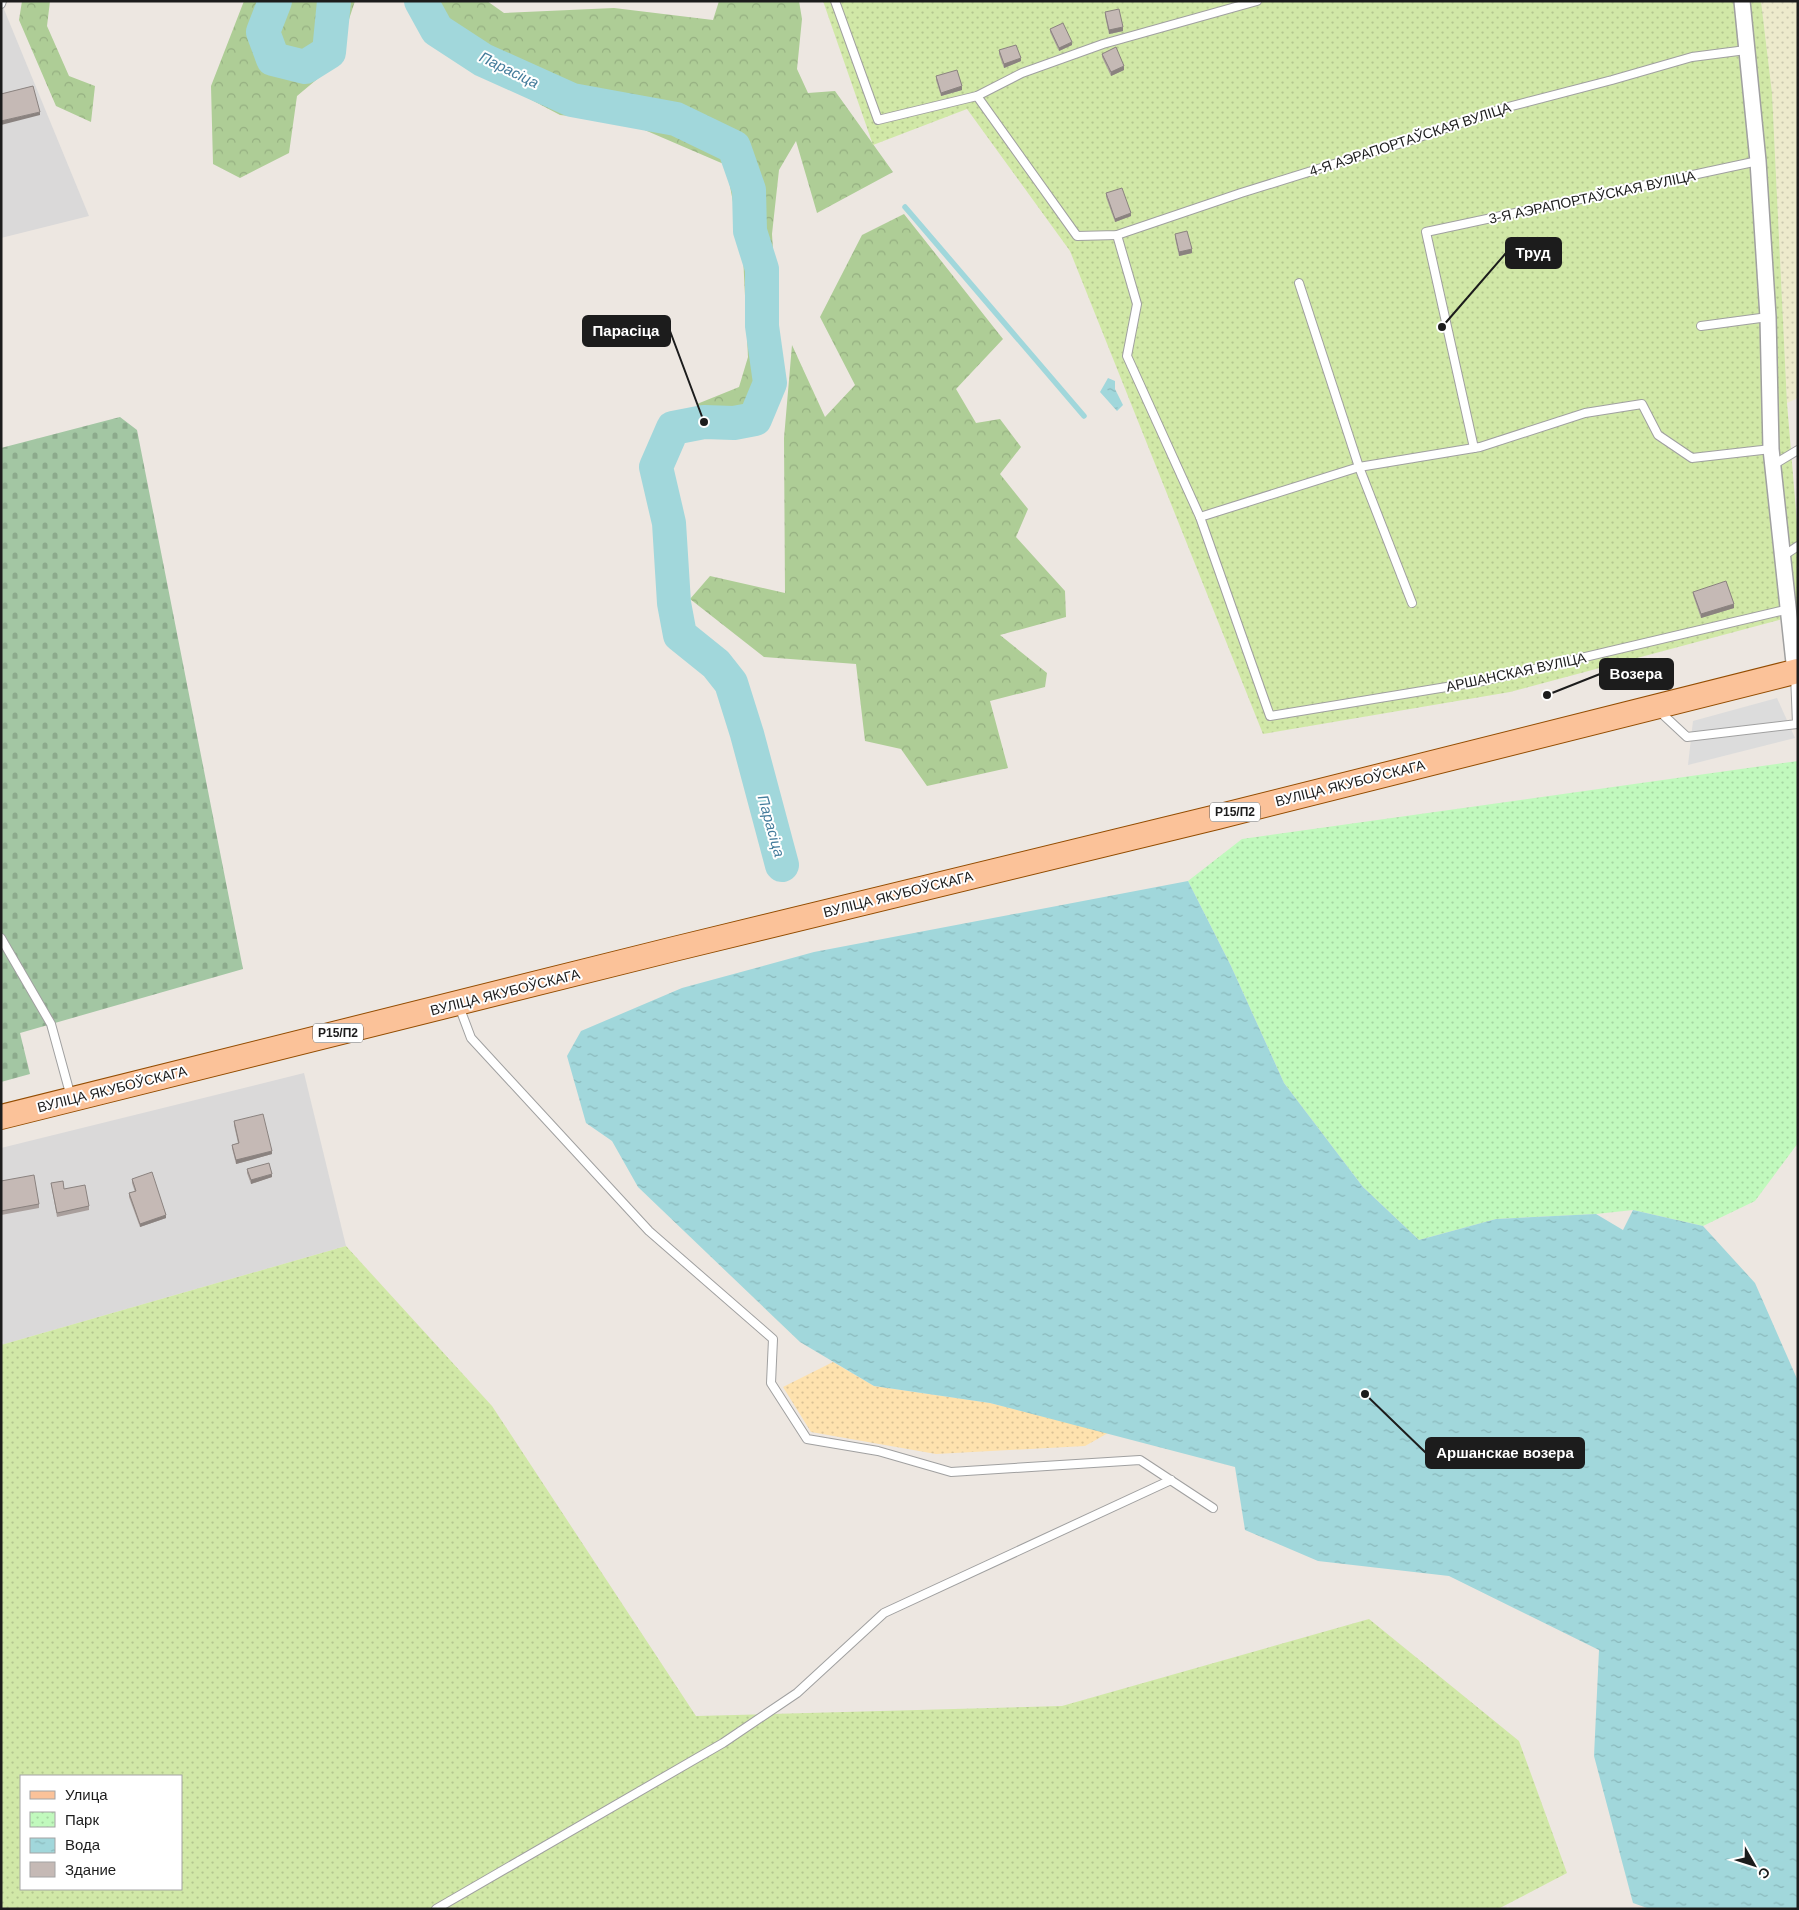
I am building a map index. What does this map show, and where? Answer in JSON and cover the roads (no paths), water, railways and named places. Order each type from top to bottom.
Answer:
[{"type":"main road","name":"ВУЛІЦА ЯКУБОЎСКАГА","points":[[1,1117],[1796,672]]},
{"type":"street","points":[[1742,1],[1758,161],[1768,317],[1771,449],[1796,672]]},
{"type":"lane","points":[[835,1],[878,120],[977,96],[1022,73],[1103,44],[1257,1]]},
{"type":"lane","name":"4-Я АЭРАПОРТАЎСКАЯ ВУЛІЦА","points":[[977,96],[1077,236],[1117,235],[1504,108],[1692,57],[1746,50]]},
{"type":"lane","name":"3-Я АЭРАПОРТАЎСКАЯ ВУЛІЦА","points":[[1474,448],[1426,232],[1758,161]]},
{"type":"lane","points":[[1117,235],[1137,304],[1127,356],[1200,517],[1359,467],[1474,448],[1585,413],[1642,404],[1658,435],[1692,458],[1771,449]]},
{"type":"lane","points":[[1299,283],[1359,467],[1412,603]]},
{"type":"lane","points":[[1701,326],[1768,317]]},
{"type":"lane","points":[[1773,465],[1798,450]]},
{"type":"lane","name":"АРШАНСКАЯ ВУЛІЦА","points":[[1200,517],[1270,716],[1483,681],[1789,609]]},
{"type":"lane","points":[[1783,556],[1798,546]]},
{"type":"lane","points":[[1655,707],[1687,737],[1797,724],[1796,672]]},
{"type":"lane","points":[[1,938],[51,1024],[71,1099]]},
{"type":"lane","points":[[459,1004],[470,1038],[649,1231],[773,1339],[771,1383],[807,1439],[878,1451],[951,1472],[1140,1460],[1213,1508]]},
{"type":"lane","points":[[436,1909],[724,1743],[796,1693],[884,1613],[1171,1480]]},
{"type":"water","points":[[1108,378],[1115,381],[1115,389],[1123,405],[1117,411],[1100,392]]},
{"type":"water","points":[[1188,881],[1231,966],[1284,1083],[1363,1187],[1419,1240],[1496,1219],[1596,1214],[1623,1230],[1633,1210],[1703,1226],[1755,1283],[1798,1381],[1798,1909],[1650,1909],[1633,1903],[1594,1756],[1599,1650],[1449,1576],[1318,1561],[1245,1530],[1235,1467],[990,1403],[874,1386],[800,1342],[638,1187],[612,1141],[586,1123],[567,1056],[581,1031],[682,988],[814,952]]},
{"type":"waterway","name":"Парасіца","points":[[275,1],[263,32],[273,59],[305,67],[329,52],[334,1]]},
{"type":"waterway","name":"Парасіца","points":[[421,1],[437,30],[483,60],[572,100],[676,119],[734,147],[749,190],[750,231],[762,269],[762,326],[770,383],[755,419],[734,423],[704,422],[673,428],[656,467],[669,523],[674,603],[680,635],[716,664],[731,683],[747,734],[782,865]]},
{"type":"waterway","points":[[905,207],[1084,416]]},
{"type":"place","name":"Труд","points":[[1442,327]]},
{"type":"place","name":"Парасіца","points":[[704,422]]},
{"type":"place","name":"Возера","points":[[1547,695]]},
{"type":"place","name":"Аршанскае возера","points":[[1365,1394]]}]
